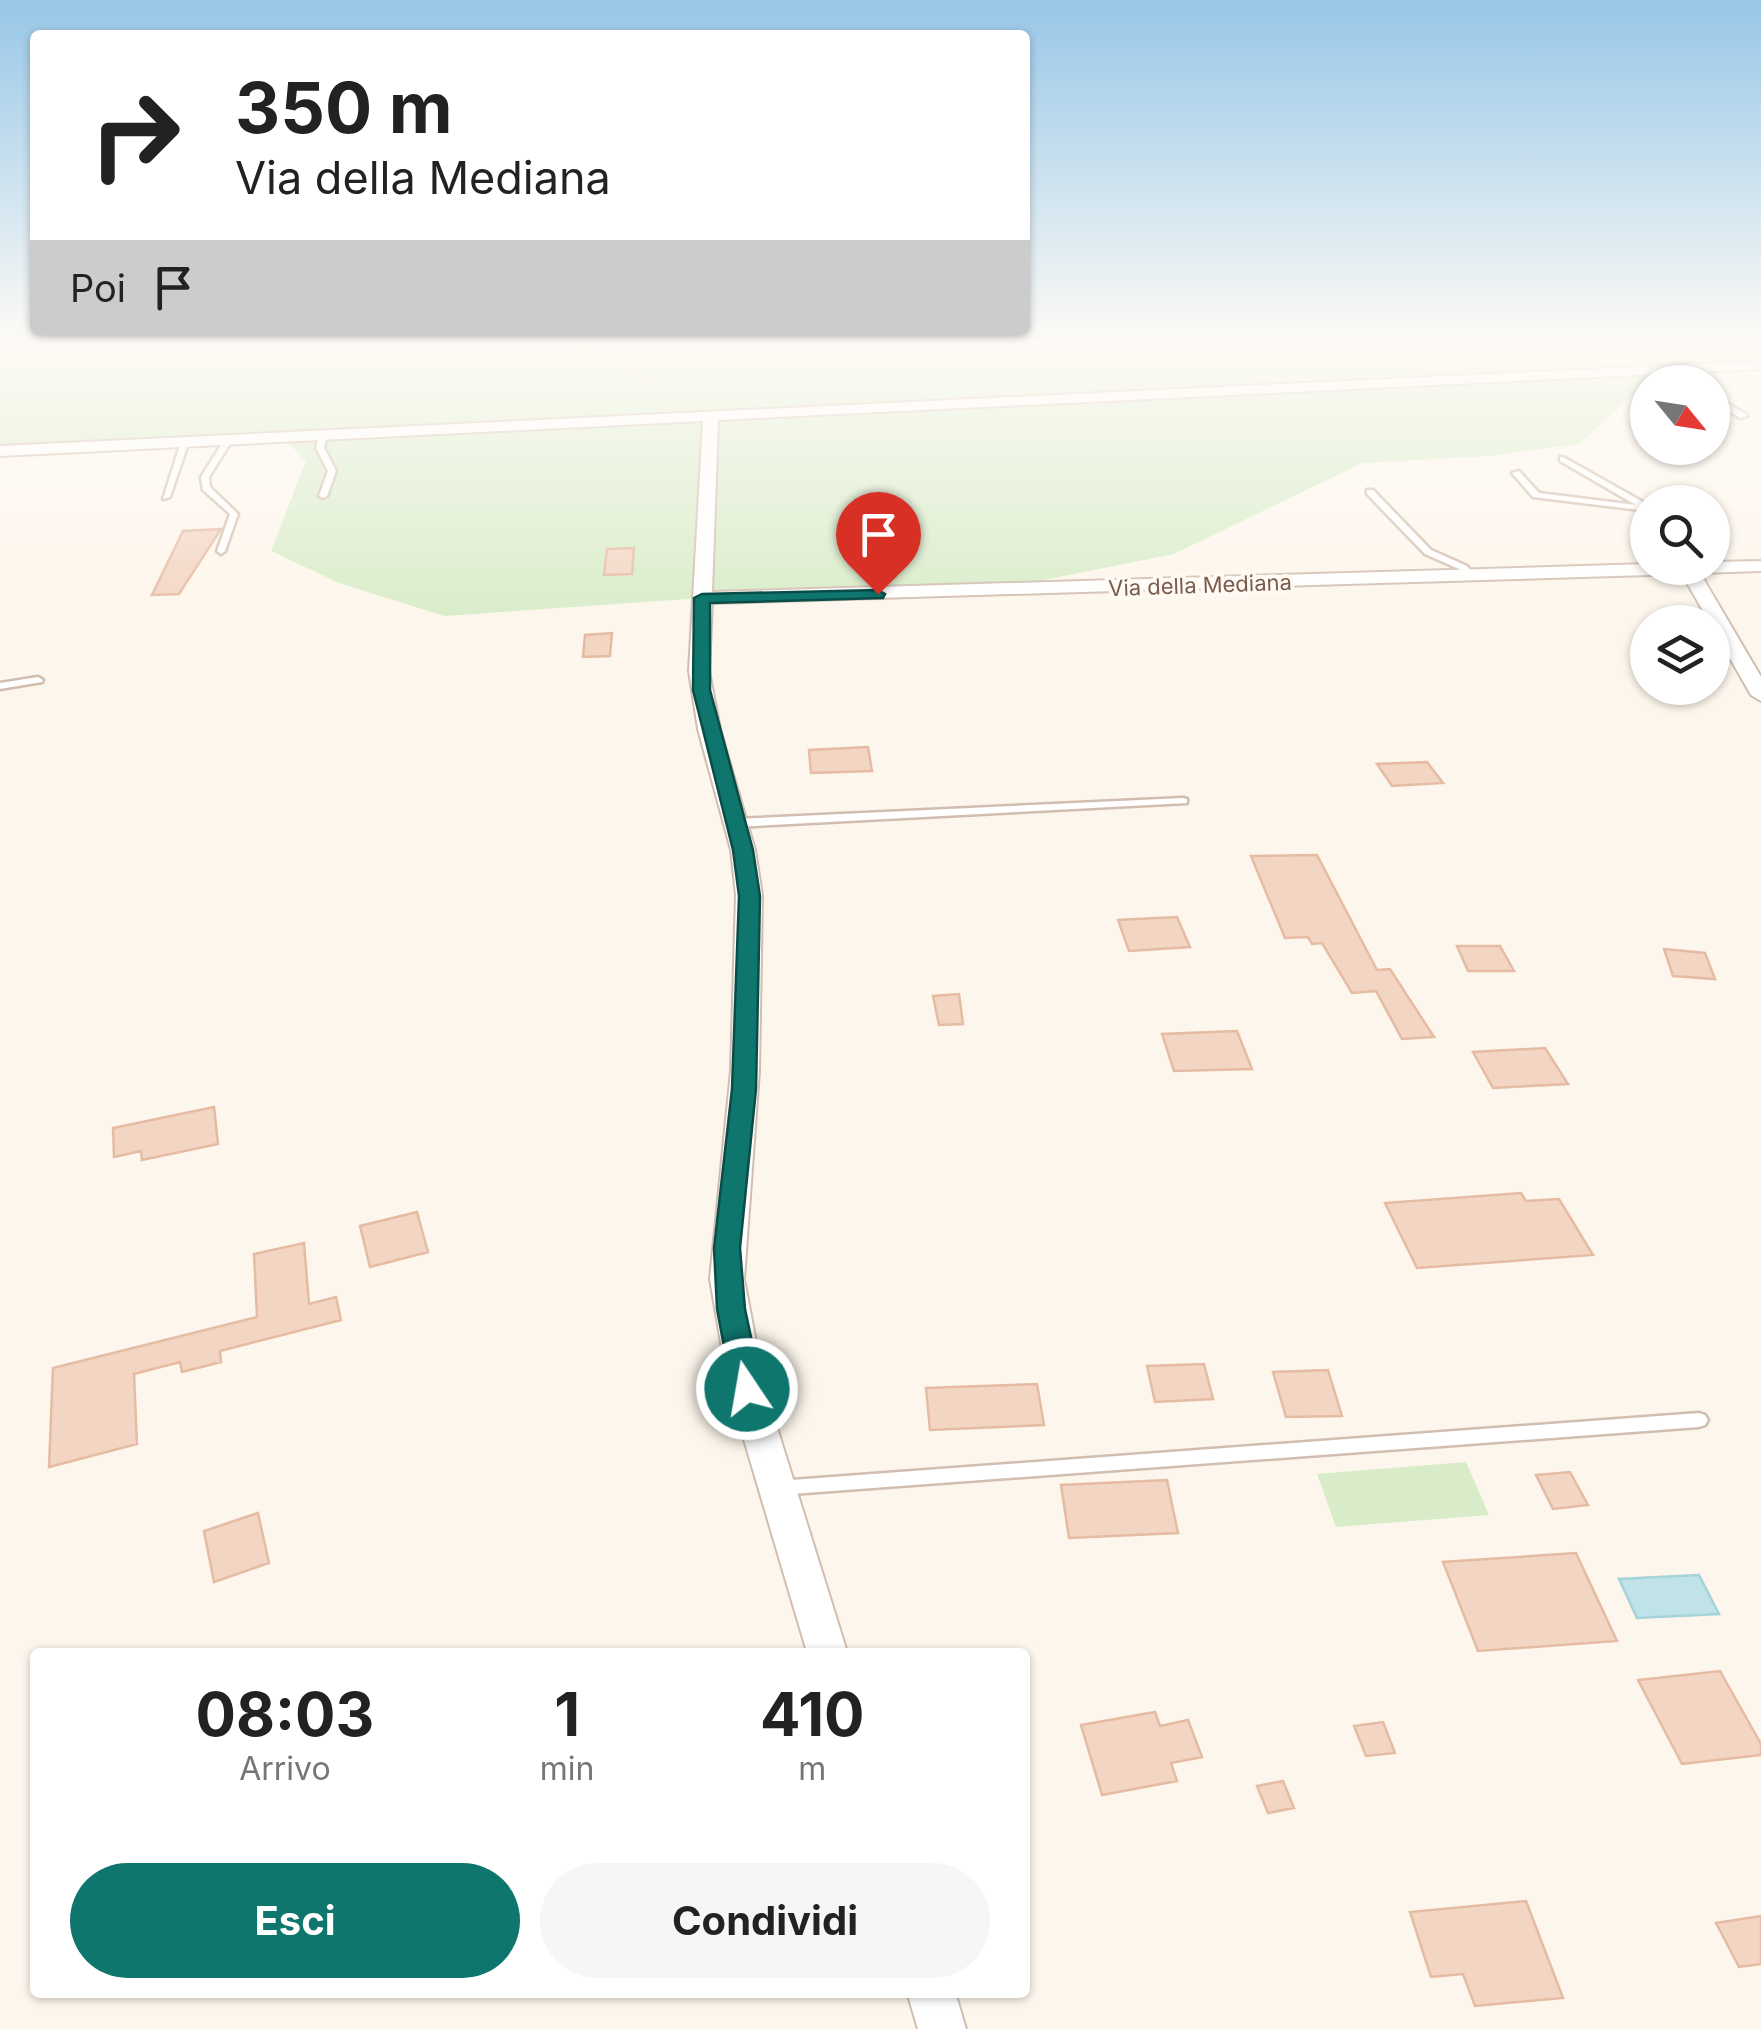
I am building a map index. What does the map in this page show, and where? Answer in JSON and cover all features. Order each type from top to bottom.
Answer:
[{"type":"street","points":[[0,451],[291,436]]},
{"type":"street","points":[[709,436],[702,690],[736,823],[750,904],[744,1089],[728,1278],[747,1389],[826,1648]]},
{"type":"street","points":[[1730,567],[1761,566]]},
{"type":"street","name":"Via della Mediana","points":[[702,598],[1630,570]]},
{"type":"street","points":[[1698,585],[1761,695]]},
{"type":"street","points":[[932,1998],[942,2029]]},
{"type":"lane","points":[[323,436],[320,448],[332,472],[323,496]]},
{"type":"lane","points":[[221,551],[234,514],[209,491],[204,480],[209,464],[229,439]]},
{"type":"lane","points":[[166,497],[186,442]]},
{"type":"lane","points":[[1563,459],[1630,498]]},
{"type":"lane","points":[[1516,473],[1536,496],[1630,506]]},
{"type":"lane","points":[[1370,492],[1428,552],[1464,568],[1470,576]]},
{"type":"lane","points":[[0,686],[38,680]]},
{"type":"lane","points":[[736,823],[1183,801]]},
{"type":"lane","points":[[777,1488],[1700,1420]]},
{"type":"green space","points":[[0,436],[1588,436],[1579,444],[1488,456],[1362,463],[1174,554],[983,592],[702,598],[444,616],[339,583],[271,551],[306,461],[282,437],[0,451]]},
{"type":"green space","points":[[1466,1462],[1489,1515],[1336,1527],[1317,1474]]},
{"type":"water","points":[[1699,1575],[1719,1614],[1637,1618],[1619,1579]]},
{"type":"building","points":[[221,529],[179,594],[152,595],[183,531]]},
{"type":"building","points":[[634,548],[632,574],[604,575],[607,549]]},
{"type":"building","points":[[612,633],[610,656],[583,657],[585,635]]},
{"type":"building","points":[[868,747],[872,771],[811,773],[809,750]]},
{"type":"building","points":[[1427,762],[1443,783],[1392,786],[1377,764]]},
{"type":"building","points":[[1317,855],[1377,970],[1390,969],[1434,1037],[1402,1039],[1376,991],[1352,993],[1322,943],[1312,944],[1308,937],[1285,938],[1251,856]]},
{"type":"building","points":[[1177,917],[1190,947],[1129,951],[1118,920]]},
{"type":"building","points":[[1457,946],[1500,946],[1514,971],[1468,971]]},
{"type":"building","points":[[1664,949],[1705,953],[1715,979],[1673,976]]},
{"type":"building","points":[[959,994],[963,1024],[939,1025],[933,996]]},
{"type":"building","points":[[1237,1031],[1252,1069],[1174,1071],[1162,1034]]},
{"type":"building","points":[[1545,1048],[1568,1084],[1493,1088],[1473,1052]]},
{"type":"building","points":[[214,1107],[218,1144],[142,1160],[141,1151],[114,1157],[113,1128]]},
{"type":"building","points":[[1521,1193],[1526,1201],[1559,1199],[1593,1255],[1417,1268],[1385,1203]]},
{"type":"building","points":[[417,1212],[428,1252],[370,1267],[360,1226]]},
{"type":"building","points":[[304,1243],[309,1304],[336,1297],[341,1320],[220,1351],[221,1362],[182,1372],[180,1362],[134,1374],[137,1444],[49,1467],[53,1368],[257,1317],[254,1254]]},
{"type":"building","points":[[1204,1364],[1213,1399],[1155,1402],[1147,1366]]},
{"type":"building","points":[[1328,1370],[1342,1416],[1286,1417],[1273,1372]]},
{"type":"building","points":[[1037,1384],[1044,1425],[930,1430],[926,1388]]},
{"type":"building","points":[[1570,1472],[1588,1505],[1553,1509],[1536,1475]]},
{"type":"building","points":[[1167,1480],[1178,1533],[1069,1538],[1061,1485]]},
{"type":"building","points":[[258,1513],[269,1563],[214,1582],[204,1531]]},
{"type":"building","points":[[1576,1553],[1617,1641],[1478,1651],[1443,1562]]},
{"type":"building","points":[[1720,1671],[1761,1744],[1761,1755],[1682,1764],[1638,1680]]},
{"type":"building","points":[[1155,1712],[1160,1726],[1188,1720],[1202,1757],[1171,1763],[1177,1781],[1102,1795],[1081,1725]]},
{"type":"building","points":[[1383,1722],[1395,1753],[1366,1756],[1354,1726]]},
{"type":"building","points":[[1283,1781],[1294,1808],[1268,1813],[1257,1786]]},
{"type":"building","points":[[1526,1901],[1563,1998],[1475,2006],[1463,1974],[1431,1977],[1410,1912]]},
{"type":"building","points":[[1761,1916],[1761,1964],[1739,1967],[1716,1923]]},
{"type":"route","points":[[747,1389],[731,1309],[727,1248],[744,1089],[750,896],[743,850],[702,690],[702,598],[878,594]]}]
